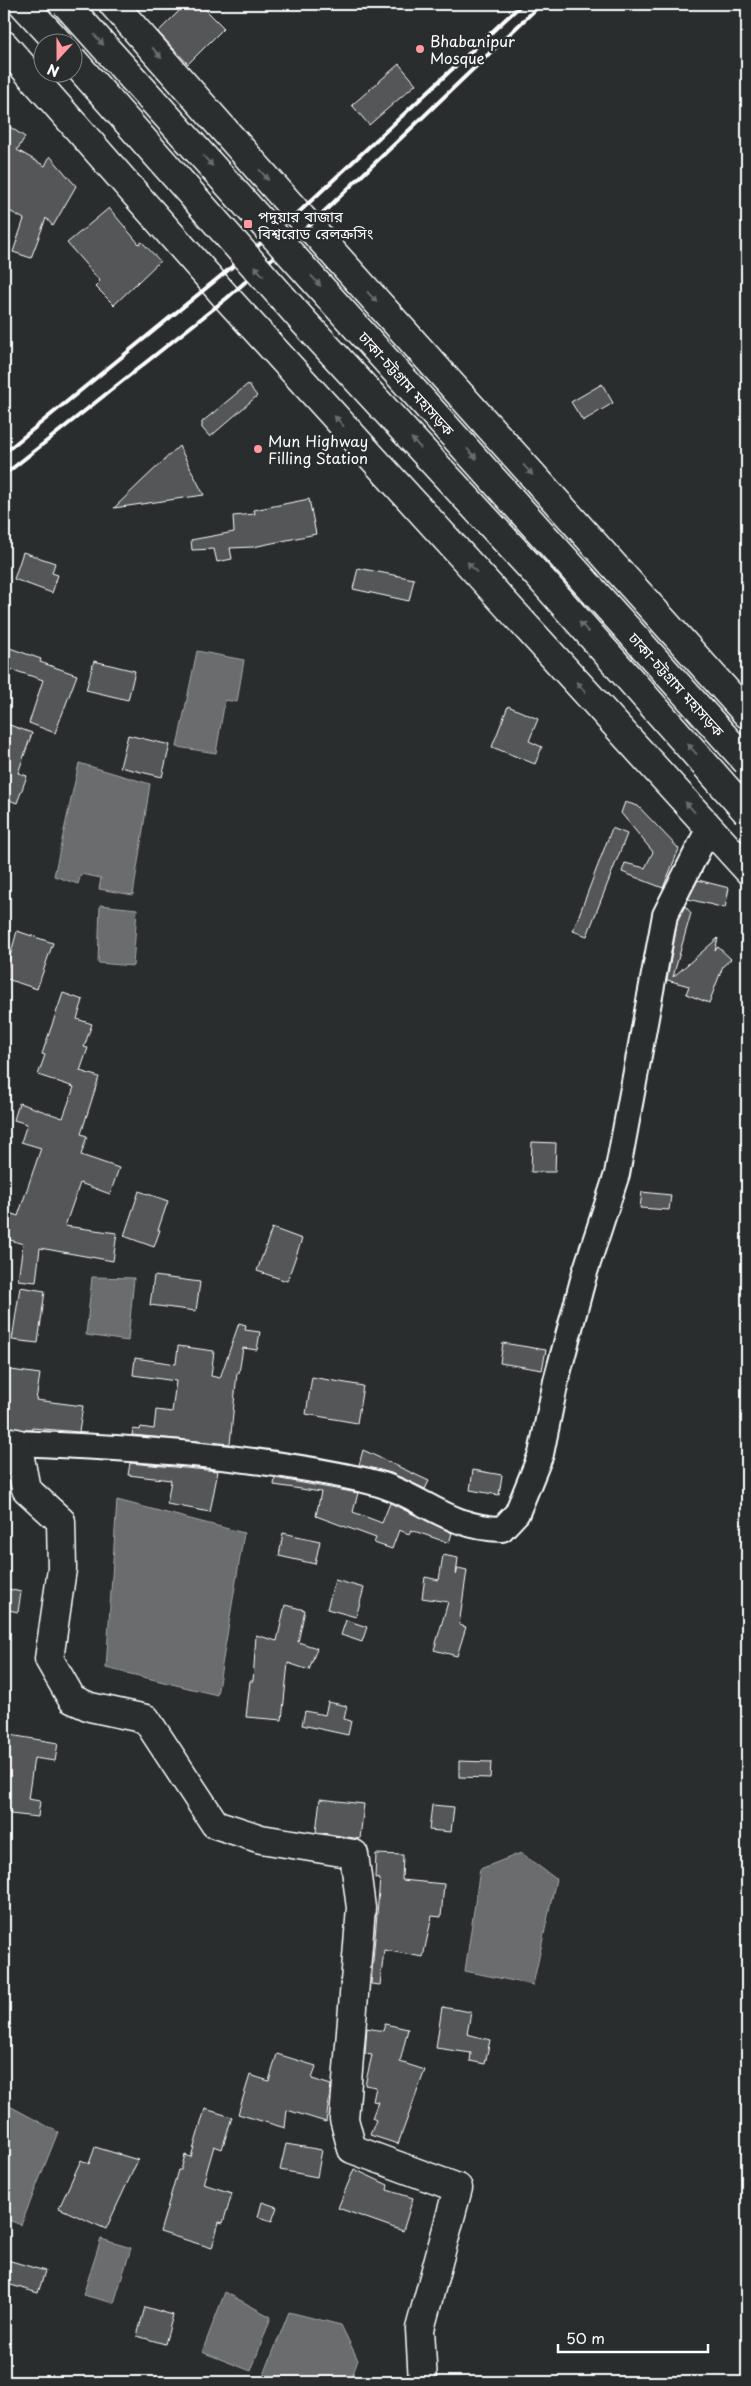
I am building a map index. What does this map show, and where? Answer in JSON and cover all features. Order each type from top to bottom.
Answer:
[{"type":"main road","points":[[23,4],[49,32]]},
{"type":"main road","name":"ঢাকা-চট্টগ্রাম মহাসড়ক","points":[[66,4],[747,762]]},
{"type":"main road","points":[[113,4],[309,226],[747,714]]},
{"type":"main road","points":[[4,45],[223,293],[747,869]]},
{"type":"main road","points":[[82,70],[305,323],[542,580],[747,812]]},
{"type":"main road","points":[[10,1442],[26,1490],[61,1521],[62,1569],[49,1659],[72,1699],[90,1707],[146,1720],[215,1824],[261,1839],[354,1854],[361,1908],[344,2119],[352,2149],[458,2188],[420,2329],[423,2382]]},
{"type":"street","points":[[10,1442],[132,1448],[313,1469],[387,1486],[445,1517],[486,1529],[502,1529],[511,1522],[517,1513],[541,1454],[556,1381],[585,1272],[617,1174],[665,914],[709,828]]},
{"type":"shaded area","points":[[197,651],[244,660],[237,702],[225,700],[216,753],[177,747]]},
{"type":"shaded area","points":[[79,763],[150,784],[133,895],[99,889],[101,878],[81,874],[78,884],[54,876]]},
{"type":"shaded area","points":[[100,905],[137,909],[133,966],[98,963]]},
{"type":"shaded area","points":[[92,1277],[134,1278],[128,1341],[86,1335]]},
{"type":"shaded area","points":[[117,1500],[244,1533],[217,1695],[106,1668]]},
{"type":"shaded area","points":[[521,1853],[556,1879],[533,1985],[465,1971],[480,1869]]},
{"type":"shaded area","points":[[4,2103],[58,2132],[21,2225],[4,2218]]},
{"type":"shaded area","points":[[101,2239],[131,2248],[114,2303],[83,2295]]},
{"type":"shaded area","points":[[225,2292],[271,2317],[251,2371],[202,2352]]},
{"type":"shaded area","points":[[289,2312],[341,2325],[358,2360],[350,2382],[261,2382]]},
{"type":"building","points":[[186,4],[200,4],[224,28],[188,64],[158,32]]},
{"type":"building","points":[[399,64],[416,84],[369,125],[352,105]]},
{"type":"building","points":[[4,123],[25,137],[17,150],[45,166],[50,156],[76,186],[53,226],[46,218],[31,258],[13,252],[24,219],[4,208]]},
{"type":"building","points":[[109,208],[139,244],[142,242],[160,261],[114,305],[95,286],[100,281],[67,243]]},
{"type":"building","points":[[248,384],[257,396],[210,437],[202,428],[202,422]]},
{"type":"building","points":[[602,384],[613,403],[583,421],[571,402]]},
{"type":"building","points":[[179,446],[204,495],[114,508],[142,481]]},
{"type":"building","points":[[309,499],[316,534],[253,547],[230,548],[232,559],[217,562],[214,549],[192,550],[191,540],[234,532],[233,516],[255,514],[254,510]]},
{"type":"building","points":[[23,552],[55,563],[52,573],[58,575],[52,593],[14,579]]},
{"type":"building","points":[[358,568],[414,579],[409,601],[353,589]]},
{"type":"building","points":[[4,646],[41,659],[40,662],[77,675],[55,733],[29,723],[43,680],[4,667]]},
{"type":"building","points":[[94,661],[135,671],[128,700],[86,690]]},
{"type":"building","points":[[508,706],[538,719],[529,741],[542,747],[535,764],[492,747]]},
{"type":"building","points":[[4,723],[32,733],[18,773],[27,776],[17,803],[9,800],[7,808],[4,807]]},
{"type":"building","points":[[128,735],[170,745],[162,777],[120,767]]},
{"type":"building","points":[[625,802],[638,806],[679,849],[663,888],[622,872],[625,863],[645,868],[653,852],[621,813]]},
{"type":"building","points":[[612,828],[627,834],[587,936],[573,931]]},
{"type":"building","points":[[698,880],[729,888],[725,908],[688,899]]},
{"type":"building","points":[[685,906],[691,913],[673,977],[718,938],[715,951],[718,947],[731,959],[723,966],[709,1003],[686,994],[689,986],[667,980],[678,919]]},
{"type":"building","points":[[17,931],[53,943],[37,989],[4,978]]},
{"type":"building","points":[[63,993],[83,1000],[77,1019],[92,1024],[84,1047],[88,1048],[80,1071],[99,1077],[81,1134],[87,1136],[81,1155],[119,1168],[110,1194],[80,1183],[65,1226],[117,1233],[113,1261],[40,1248],[36,1282],[18,1280],[23,1244],[4,1238],[4,1211],[18,1216],[41,1148],[21,1142],[27,1124],[14,1120],[19,1103],[63,1118],[74,1087],[38,1075],[45,1055],[42,1054]]},
{"type":"building","points":[[532,1142],[556,1143],[555,1172],[531,1172]]},
{"type":"building","points":[[139,1191],[168,1201],[154,1247],[124,1236]]},
{"type":"building","points":[[642,1192],[671,1195],[669,1210],[640,1208]]},
{"type":"building","points":[[272,1228],[302,1239],[287,1281],[257,1271]]},
{"type":"building","points":[[154,1276],[200,1282],[196,1311],[150,1305]]},
{"type":"building","points":[[20,1287],[45,1291],[38,1343],[12,1340]]},
{"type":"building","points":[[239,1323],[246,1325],[245,1330],[260,1332],[257,1350],[243,1348],[239,1373],[237,1373],[230,1444],[132,1435],[133,1429],[140,1430],[141,1427],[154,1429],[156,1410],[172,1412],[176,1381],[133,1375],[135,1358],[176,1364],[178,1346],[214,1351],[211,1376],[220,1378]]},
{"type":"building","points":[[503,1343],[546,1350],[542,1370],[500,1363]]},
{"type":"building","points":[[4,1369],[40,1374],[36,1400],[83,1406],[79,1432],[32,1428],[32,1430],[24,1430],[4,1426]]},
{"type":"building","points":[[312,1377],[363,1386],[357,1423],[306,1414]]},
{"type":"building","points":[[363,1450],[429,1481],[425,1489],[391,1473],[359,1465]]},
{"type":"building","points":[[130,1463],[218,1471],[210,1512],[167,1504],[171,1480],[128,1475]]},
{"type":"building","points":[[473,1470],[502,1475],[499,1495],[470,1490]]},
{"type":"building","points":[[275,1478],[358,1493],[353,1512],[382,1523],[390,1503],[452,1533],[449,1543],[411,1530],[409,1534],[399,1530],[392,1549],[374,1543],[376,1538],[316,1516],[321,1492],[274,1485]]},
{"type":"building","points":[[283,1533],[320,1541],[315,1564],[279,1556]]},
{"type":"building","points":[[443,1555],[458,1558],[456,1575],[458,1568],[467,1570],[459,1625],[466,1627],[457,1656],[434,1650],[448,1602],[422,1598],[425,1577],[439,1580]]},
{"type":"building","points":[[335,1580],[364,1588],[356,1617],[327,1609]]},
{"type":"building","points":[[4,1588],[21,1592],[18,1612],[4,1609]]},
{"type":"building","points":[[285,1605],[305,1610],[298,1642],[317,1648],[309,1670],[288,1663],[282,1720],[246,1717],[250,1681],[253,1681],[256,1635],[277,1641]]},
{"type":"building","points":[[346,1620],[367,1627],[362,1642],[341,1635]]},
{"type":"building","points":[[328,1702],[347,1706],[344,1719],[351,1721],[348,1735],[302,1725],[305,1711],[325,1715]]},
{"type":"building","points":[[4,1734],[58,1743],[55,1761],[34,1758],[28,1799],[40,1801],[38,1817],[10,1814],[11,1812],[4,1810]]},
{"type":"building","points":[[459,1761],[491,1762],[490,1778],[459,1777]]},
{"type":"building","points":[[320,1799],[364,1804],[360,1839],[316,1832]]},
{"type":"building","points":[[432,1805],[454,1807],[451,1832],[429,1830]]},
{"type":"building","points":[[376,1854],[403,1855],[402,1880],[444,1884],[441,1917],[432,1916],[423,1957],[384,1950],[380,1985],[371,1984],[380,1879],[375,1878]]},
{"type":"building","points":[[442,2007],[471,2012],[467,2034],[490,2040],[485,2064],[470,2061],[471,2053],[436,2048]]},
{"type":"building","points":[[385,2024],[408,2029],[400,2062],[425,2070],[398,2144],[370,2135],[376,2120],[372,2118],[378,2102],[373,2101],[376,2087],[365,2085],[372,2055],[365,2054],[367,2028],[383,2031]]},
{"type":"building","points":[[277,2054],[316,2066],[312,2079],[331,2085],[326,2122],[287,2110],[285,2128],[238,2114],[250,2075],[269,2081]]},
{"type":"building","points":[[205,2109],[232,2117],[222,2149],[214,2146],[203,2184],[232,2193],[223,2223],[219,2222],[212,2248],[160,2232],[178,2170],[181,2170],[185,2155],[191,2157]]},
{"type":"building","points":[[286,2144],[322,2150],[317,2177],[280,2170]]},
{"type":"building","points":[[95,2147],[138,2160],[106,2229],[59,2208],[81,2160],[89,2164]]},
{"type":"building","points":[[354,2169],[388,2185],[387,2190],[413,2198],[403,2231],[338,2208]]},
{"type":"building","points":[[262,2202],[277,2207],[272,2221],[258,2217]]},
{"type":"building","points":[[4,2259],[45,2271],[38,2293],[4,2283]]},
{"type":"building","points":[[145,2307],[173,2315],[165,2344],[137,2336]]},
{"type":"railway","points":[[4,453],[298,213],[522,4]]},
{"type":"railway","points":[[4,475],[227,298],[309,226],[541,4]]},
{"type":"place","name":"Bhabanipur Mosque","points":[[420,49]]},
{"type":"place","name":"পদুয়ার বাজার বিশ্বরোড রেলক্রসিং","points":[[248,224]]},
{"type":"place","name":"Mun Highway Filling Station","points":[[258,449]]}]
